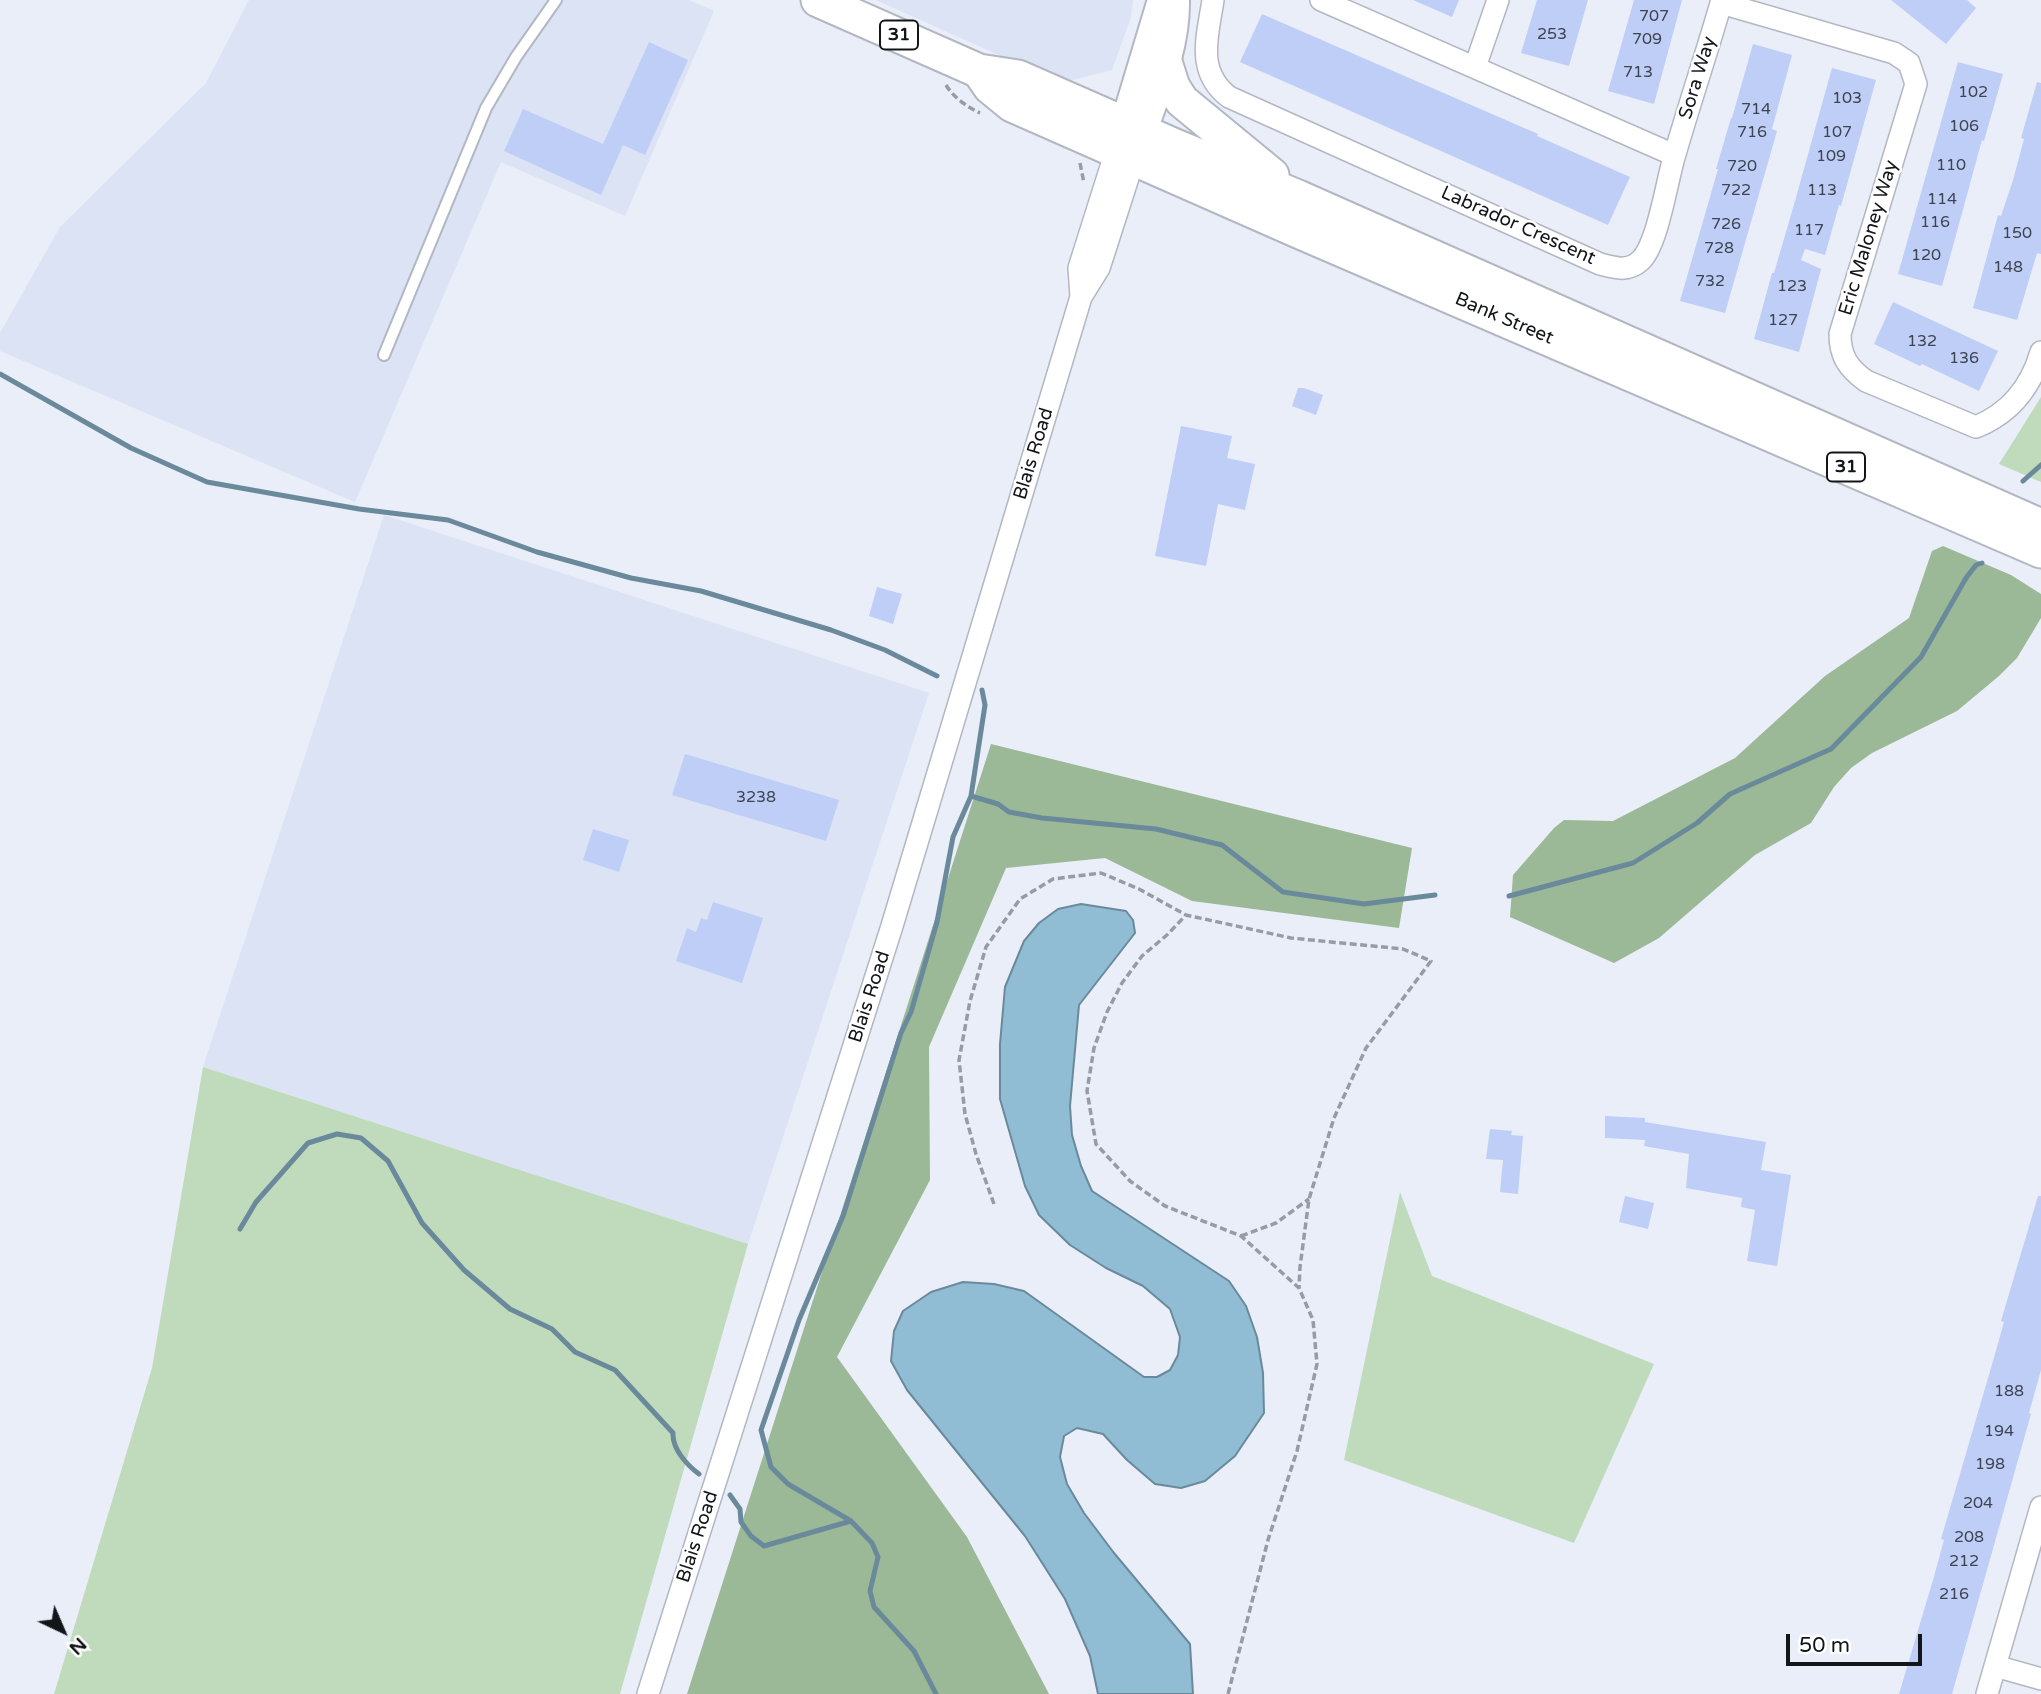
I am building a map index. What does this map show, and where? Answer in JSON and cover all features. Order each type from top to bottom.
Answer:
[{"type":"main road","name":"Bank Street","points":[[818,0],[979,71],[990,87],[1012,105],[1298,197],[2041,526]]},
{"type":"main road","points":[[1166,65],[1173,87],[1182,102],[1298,197]]},
{"type":"main road","name":"Bank Street","points":[[1129,142],[2041,551]]},
{"type":"street","points":[[1129,142],[1161,0]]},
{"type":"street","points":[[1129,142],[1166,65],[1176,19],[1176,0]]},
{"type":"street","name":"Labrador Crescent","points":[[1213,0],[1205,59],[1215,82],[1229,97],[1600,264],[1616,269],[1630,268],[1643,259],[1652,242],[1674,155]]},
{"type":"street","points":[[1321,0],[1674,155]]},
{"type":"street","points":[[1475,67],[1498,0]]},
{"type":"street","name":"Sora Way","points":[[1674,155],[1722,1]]},
{"type":"street","name":"Eric Maloney Way","points":[[1722,1],[1894,52],[1909,63],[1916,85],[1840,334],[1840,350],[1847,364],[1866,381],[1976,427],[1995,419],[2016,400],[2035,371],[2041,352]]},
{"type":"street","name":"Blais Road","points":[[648,1694],[892,926],[1081,296],[1079,268],[1129,142]]},
{"type":"street","points":[[1987,1694],[2041,1507]]},
{"type":"street","points":[[1995,1666],[2041,1679]]},
{"type":"lane","points":[[384,355],[486,108],[516,57],[556,0]]},
{"type":"path","points":[[994,1204],[965,1114],[959,1059],[970,1001],[986,947],[1020,899],[1053,879],[1101,873],[1139,889],[1186,915],[1291,938],[1403,949],[1431,961],[1366,1048],[1334,1118],[1309,1199],[1299,1289]]},
{"type":"path","points":[[1186,915],[1142,956],[1122,983],[1107,1012],[1094,1048],[1087,1091],[1096,1144],[1130,1181],[1165,1206],[1241,1236],[1299,1289],[1313,1320],[1317,1364],[1297,1451],[1268,1540],[1228,1694]]},
{"type":"path","points":[[1241,1236],[1276,1223],[1309,1199]]},
{"type":"shaded area","points":[[249,0],[689,0],[714,11],[625,216],[501,162],[355,502],[0,351],[0,333],[60,227],[206,83]]},
{"type":"shaded area","points":[[876,0],[1133,0],[1131,17],[1112,70],[1061,83]]},
{"type":"shaded area","points":[[384,515],[929,693],[748,1244],[203,1067]]},
{"type":"green space","points":[[2041,397],[2041,482],[1999,464]]},
{"type":"green space","points":[[1943,546],[2011,575],[2041,594],[2041,618],[2017,658],[1999,676],[1957,711],[1872,753],[1851,768],[1834,787],[1811,823],[1755,855],[1659,938],[1614,963],[1510,917],[1513,875],[1554,828],[1564,820],[1613,821],[1735,758],[1825,676],[1909,618],[1932,551]]},
{"type":"green space","points":[[991,744],[1412,848],[1399,928],[1192,901],[1105,858],[1006,868],[929,1047],[930,1180],[837,1357],[967,1537],[1049,1694],[687,1694]]},
{"type":"green space","points":[[203,1067],[748,1244],[620,1694],[54,1694],[152,1368]]},
{"type":"green space","points":[[1400,1192],[1432,1276],[1654,1364],[1574,1543],[1344,1460]]},
{"type":"water","points":[[1081,904],[1126,911],[1133,920],[1135,933],[1079,1005],[1070,1106],[1072,1135],[1081,1166],[1092,1191],[1229,1281],[1246,1306],[1257,1337],[1263,1373],[1264,1413],[1235,1456],[1205,1481],[1181,1488],[1155,1484],[1127,1460],[1103,1434],[1077,1428],[1064,1436],[1060,1457],[1067,1484],[1084,1513],[1190,1644],[1193,1694],[1098,1694],[1090,1656],[1065,1599],[1025,1536],[907,1390],[891,1361],[894,1331],[903,1311],[931,1292],[963,1282],[994,1284],[1024,1291],[1144,1377],[1157,1377],[1170,1370],[1178,1355],[1180,1337],[1170,1309],[1143,1286],[1106,1268],[1070,1245],[1039,1215],[1025,1186],[1000,1099],[1000,1044],[1005,987],[1024,941],[1039,923],[1058,909]]},
{"type":"building","points":[[1413,0],[1459,0],[1452,17]]},
{"type":"building","points":[[1537,0],[1588,0],[1569,66],[1521,53]]},
{"type":"building","points":[[1634,0],[1682,0],[1654,104],[1608,91]]},
{"type":"building","points":[[1891,0],[1967,0],[1976,8],[1946,44]]},
{"type":"building","points":[[1262,14],[1630,177],[1608,225],[1240,62]]},
{"type":"building","points":[[649,42],[688,60],[645,155],[623,145],[601,195],[504,151],[523,109],[603,144]]},
{"type":"building","points":[[1753,44],[1792,55],[1772,129],[1777,131],[1725,313],[1680,301]]},
{"type":"building","points":[[1958,62],[2003,74],[1942,286],[1898,274]]},
{"type":"building","points":[[1832,68],[1876,80],[1825,255],[1805,249],[1801,260],[1821,269],[1799,352],[1754,339]]},
{"type":"building","points":[[2037,82],[2041,83],[2041,254],[2037,253],[2017,320],[1973,308],[1998,215],[2001,216],[2013,180],[2024,139],[2021,138]]},
{"type":"building","points":[[1893,302],[1998,351],[1979,391],[1874,344]]},
{"type":"building","points":[[1298,388],[1323,395],[1316,415],[1292,406]]},
{"type":"building","points":[[1181,426],[1232,436],[1227,458],[1255,464],[1245,510],[1218,504],[1206,566],[1155,556]]},
{"type":"building","points":[[877,587],[902,594],[893,624],[869,616]]},
{"type":"building","points":[[685,754],[839,800],[826,841],[672,795]]},
{"type":"building","points":[[593,829],[629,840],[619,872],[583,860]]},
{"type":"building","points":[[713,902],[763,918],[742,983],[676,961],[687,928],[696,932],[701,918],[707,920]]},
{"type":"building","points":[[1605,1116],[1645,1118],[1645,1122],[1766,1142],[1761,1170],[1791,1175],[1777,1266],[1747,1261],[1755,1210],[1741,1207],[1742,1198],[1686,1188],[1689,1154],[1644,1146],[1645,1140],[1605,1138]]},
{"type":"building","points":[[1490,1129],[1512,1131],[1511,1135],[1523,1136],[1518,1194],[1500,1192],[1503,1160],[1486,1159]]},
{"type":"building","points":[[1625,1196],[1654,1203],[1648,1229],[1619,1222]]},
{"type":"building","points":[[2038,1196],[2041,1196],[2041,1370],[2029,1413],[2031,1414],[1952,1694],[1899,1694],[1933,1580],[1944,1540],[1941,1539]]},
{"type":"waterway","points":[[0,374],[131,448],[207,482],[359,509],[448,520],[537,552],[631,578],[701,591],[831,630],[885,650],[937,676]]},
{"type":"waterway","points":[[2023,481],[2041,465]]},
{"type":"waterway","points":[[1509,896],[1633,863],[1697,823],[1730,794],[1831,749],[1921,657],[1966,578],[1976,565],[1982,563]]},
{"type":"waterway","points":[[936,1694],[914,1651],[874,1607],[870,1591],[878,1557],[872,1543],[851,1521],[788,1484],[771,1467],[761,1430],[799,1320],[843,1216],[901,1033],[911,1012],[937,922],[953,837],[971,796],[985,705],[982,690]]},
{"type":"waterway","points":[[971,796],[998,804],[1009,812],[1042,818],[1156,829],[1222,845],[1283,892],[1364,904],[1435,895]]},
{"type":"waterway","points":[[240,1229],[256,1202],[308,1143],[337,1134],[361,1138],[388,1161],[422,1223],[464,1270],[510,1309],[552,1329],[575,1352],[615,1370],[673,1433],[678,1451],[699,1474]]},
{"type":"waterway","points":[[730,1495],[740,1509],[741,1522],[751,1536],[764,1546],[851,1521]]}]
